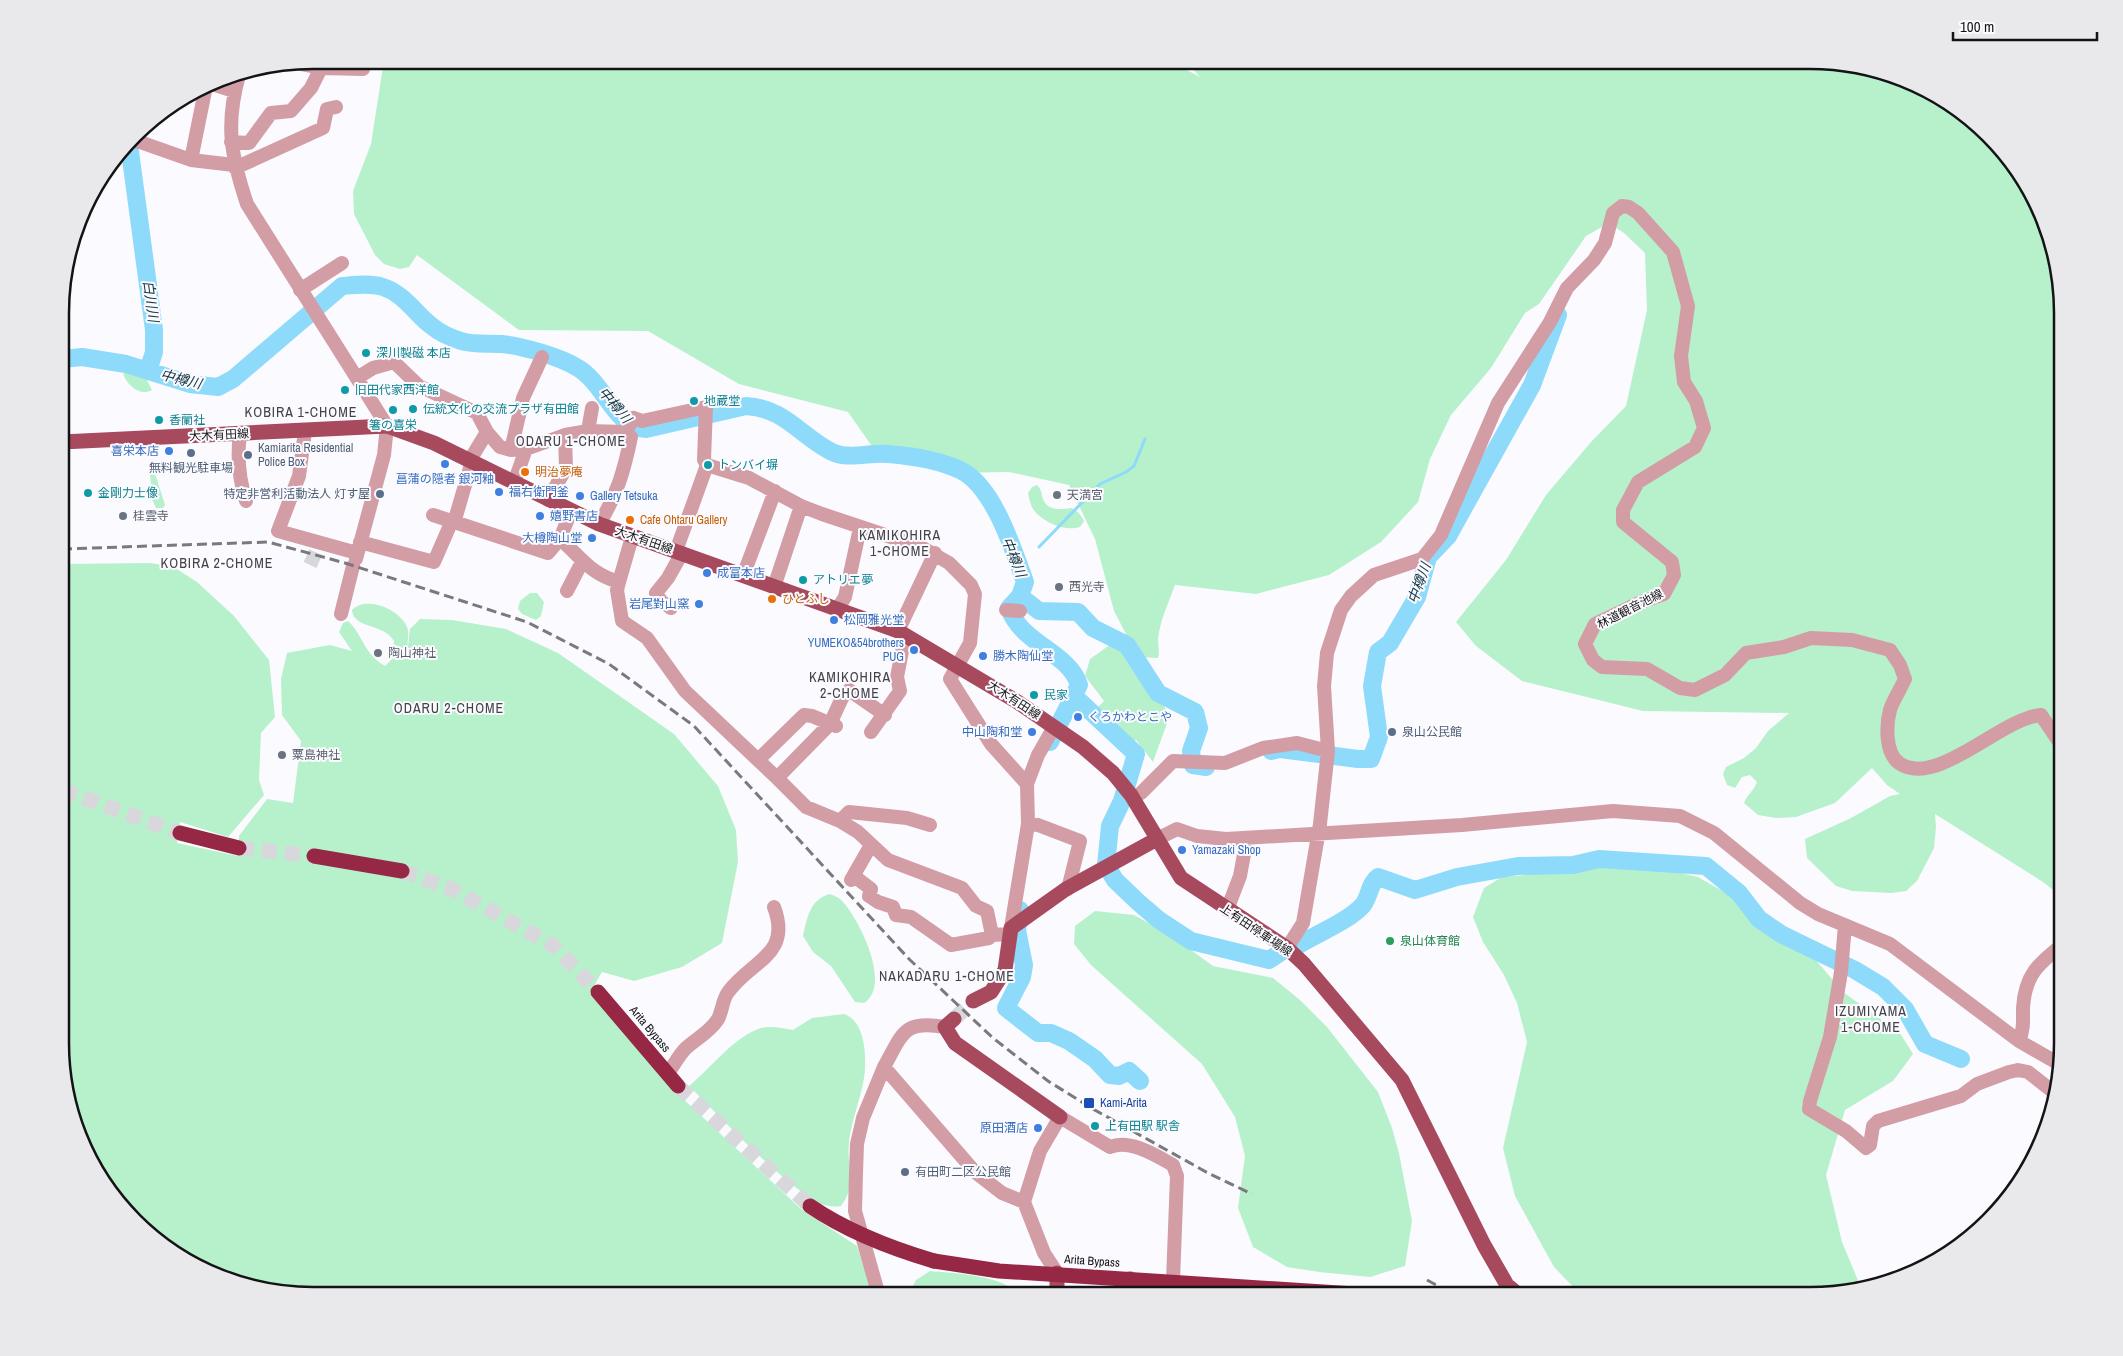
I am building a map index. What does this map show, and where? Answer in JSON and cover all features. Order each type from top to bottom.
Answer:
[{"type":"highway","points":[[180,833],[239,848]]},
{"type":"highway","points":[[314,856],[402,871]]},
{"type":"highway","name":"Arita Bypass","points":[[598,992],[678,1086]]},
{"type":"highway","name":"Arita Bypass","points":[[810,1206],[832,1221],[869,1238],[895,1249],[934,1261],[999,1271],[1258,1287]]},
{"type":"main road","name":"大木有田線","points":[[69,442],[386,426],[434,443],[571,512],[599,524],[838,608],[902,633],[958,665],[1054,727],[1113,773],[1131,795],[1156,838]]},
{"type":"main road","points":[[972,1001],[991,992],[1005,970],[1011,931],[1068,888],[1156,838]]},
{"type":"main road","name":"上有田停車場線","points":[[1156,838],[1181,878],[1287,948],[1304,964],[1402,1080],[1484,1245],[1509,1287]]},
{"type":"main road","points":[[950,1023],[955,1043],[1060,1117]]},
{"type":"main road","points":[[1057,1274],[1057,1287]]},
{"type":"street","points":[[231,142],[249,143],[271,113],[291,111],[311,88],[320,69]]},
{"type":"street","points":[[237,81],[232,101],[231,142],[234,166],[247,204],[358,378],[386,426],[384,455],[341,614]]},
{"type":"street","points":[[220,87],[234,91]]},
{"type":"street","points":[[191,160],[204,94]]},
{"type":"street","points":[[138,142],[191,160],[234,166],[323,128],[327,110],[336,107]]},
{"type":"street","name":"林道観音池線","points":[[1287,948],[1303,923],[1320,833],[1327,758],[1324,686],[1327,653],[1341,610],[1351,596],[1374,575],[1422,559],[1441,535],[1498,403],[1550,322],[1568,288],[1594,260],[1605,244],[1613,213],[1622,206],[1629,207],[1638,213],[1673,252],[1688,306],[1681,356],[1684,382],[1696,401],[1704,428],[1695,447],[1638,482],[1628,496],[1622,510],[1623,522],[1672,562],[1674,575],[1664,594],[1638,603],[1595,624],[1585,644],[1593,660],[1602,667],[1647,669],[1680,688],[1695,690],[1726,675],[1746,653],[1784,647],[1811,638],[1852,640],[1890,650],[1900,665],[1905,679],[1899,695],[1890,709],[1888,746],[1895,761],[1906,768],[1928,768],[1953,758],[2018,721],[2031,716],[2041,715],[2054,734]]},
{"type":"street","points":[[304,296],[342,263]]},
{"type":"street","points":[[510,450],[523,398],[542,357]]},
{"type":"street","points":[[358,378],[373,368],[394,362],[419,386],[476,413],[487,432],[500,447],[510,450],[526,449],[565,435],[628,428]]},
{"type":"street","points":[[588,431],[592,408]]},
{"type":"street","points":[[599,524],[615,498],[626,463],[631,438],[628,428],[634,418],[642,421],[706,408],[704,460],[708,465],[749,478],[801,506],[860,528],[906,541],[935,554],[954,568],[971,585],[975,594],[970,643],[950,679],[991,744],[1027,784]]},
{"type":"street","points":[[305,431],[299,476],[278,531],[357,555],[434,562],[452,523],[471,461],[487,432]]},
{"type":"street","points":[[240,434],[238,452],[246,500]]},
{"type":"street","points":[[548,500],[566,468],[565,435]]},
{"type":"street","points":[[514,483],[526,449]]},
{"type":"street","points":[[671,608],[661,601],[656,593],[668,578],[679,552],[708,465]]},
{"type":"street","points":[[743,576],[775,491]]},
{"type":"street","points":[[774,587],[801,506]]},
{"type":"street","points":[[433,515],[452,523],[548,553],[560,540],[571,512]]},
{"type":"street","points":[[838,608],[847,588],[860,528]]},
{"type":"street","points":[[632,537],[617,590],[622,621],[647,638],[685,691],[778,778],[806,807],[840,821],[858,832],[888,860],[962,888],[976,906],[987,911],[992,935]]},
{"type":"street","points":[[560,540],[582,562],[604,578],[619,582]]},
{"type":"street","points":[[871,732],[885,715],[900,691],[897,677],[902,633],[935,554]]},
{"type":"street","points":[[567,591],[582,562]]},
{"type":"street","points":[[778,778],[833,725],[842,698],[849,690],[885,715]]},
{"type":"street","points":[[758,760],[804,715],[812,716],[833,725]]},
{"type":"street","points":[[871,845],[853,878],[872,889],[869,896],[878,902],[892,903],[896,915],[911,918],[951,945],[989,938],[992,935],[1011,931],[1031,824],[1027,784],[1038,755],[1054,727]]},
{"type":"street","points":[[1141,792],[1173,761],[1199,760],[1215,764],[1225,763],[1263,748],[1297,743],[1327,758]]},
{"type":"street","points":[[1156,838],[1178,830],[1216,838],[1247,838],[1462,825],[1613,811],[1680,816],[1714,833],[1800,903],[1818,914],[1890,944],[2019,1042],[2054,1061]]},
{"type":"street","points":[[840,821],[849,812],[907,818],[930,825]]},
{"type":"street","points":[[1031,824],[1080,842],[1068,888]]},
{"type":"street","points":[[1227,910],[1240,876],[1247,838]]},
{"type":"street","points":[[668,1073],[685,1050],[706,1033],[718,1019],[728,992],[773,950],[778,938],[780,924],[774,907]]},
{"type":"street","points":[[1845,925],[1841,972],[1830,1038],[1810,1109],[1846,1131],[1866,1148],[1870,1145],[1872,1126],[1878,1121],[1961,1096],[1978,1084],[2009,1072],[2028,1072],[2050,1089]]},
{"type":"street","points":[[2019,1042],[2024,1029],[2026,985],[2040,962],[2054,952]]},
{"type":"street","points":[[877,1287],[855,1211],[857,1144],[863,1118],[884,1067],[908,1029],[916,1025],[950,1023]]},
{"type":"street","points":[[884,1067],[975,1172],[1002,1194],[1024,1202]]},
{"type":"street","points":[[1057,1274],[1044,1253],[1024,1202],[1040,1151],[1060,1117],[1110,1147],[1119,1144],[1138,1148],[1173,1165],[1177,1176],[1173,1281]]},
{"type":"street","points":[[1129,1287],[1130,1278]]},
{"type":"green space","points":[[383,69],[1185,69],[1200,77],[1193,69],[1826,69],[1858,73],[1904,87],[1932,101],[1959,119],[1983,140],[2004,164],[2022,191],[2036,219],[2050,265],[2054,297],[2054,891],[1935,814],[1934,848],[1917,881],[1906,891],[1891,893],[1852,891],[1836,886],[1807,858],[1805,839],[1851,818],[1890,796],[1900,794],[1887,785],[1872,768],[1835,803],[1796,817],[1776,818],[1758,815],[1744,803],[1757,782],[1750,775],[1742,777],[1735,788],[1727,785],[1723,774],[1726,767],[1744,758],[1756,748],[1768,731],[1789,713],[1643,711],[1522,681],[1476,646],[1456,622],[1506,560],[1546,495],[1591,442],[1626,406],[1647,310],[1645,253],[1624,233],[1609,223],[1586,236],[1539,304],[1525,313],[1491,368],[1451,415],[1430,459],[1418,502],[1381,542],[1329,575],[1256,594],[1175,585],[1161,625],[1158,639],[1158,658],[1138,657],[1114,611],[1095,539],[1069,485],[1009,472],[954,473],[876,452],[848,412],[739,384],[648,331],[519,330],[417,255],[409,267],[400,269],[384,264],[375,255],[354,214],[353,191],[371,144]]},
{"type":"green space","points":[[127,372],[146,378],[152,390],[143,392],[134,389],[123,374]]},
{"type":"green space","points":[[150,470],[154,470],[165,505],[163,508],[156,508],[149,493],[151,487]]},
{"type":"green space","points":[[1037,485],[1048,506],[1056,509],[1072,508],[1079,513],[1084,521],[1080,527],[1068,528],[1054,525],[1037,514],[1031,505],[1028,493],[1032,487]]},
{"type":"green space","points":[[149,563],[172,566],[197,582],[234,616],[269,660],[275,717],[261,733],[259,780],[264,795],[228,837],[180,822],[177,843],[238,856],[239,836],[267,799],[293,803],[301,741],[282,715],[281,679],[287,653],[330,645],[352,651],[339,632],[343,623],[348,621],[372,656],[385,666],[394,657],[392,652],[394,641],[383,631],[363,623],[354,616],[352,610],[359,605],[375,604],[392,611],[400,617],[408,630],[408,646],[410,629],[420,619],[452,620],[506,629],[558,653],[674,734],[718,786],[736,830],[738,862],[722,943],[682,967],[634,981],[602,972],[590,993],[679,1095],[801,1209],[857,1246],[871,1287],[297,1287],[265,1283],[219,1269],[191,1255],[152,1227],[119,1192],[101,1165],[87,1137],[73,1091],[69,1059],[69,564]]},
{"type":"green space","points":[[530,593],[537,593],[544,602],[541,616],[536,620],[522,614],[518,609],[520,601]]},
{"type":"green space","points":[[1111,644],[1125,650],[1170,715],[1153,762],[1136,740],[1131,742],[1098,707],[1104,701],[1085,676],[1090,659]]},
{"type":"green space","points":[[1633,862],[1698,877],[1749,906],[1804,946],[1843,992],[1900,1033],[1913,1054],[1893,1081],[1845,1110],[1826,1175],[1842,1242],[1859,1283],[1826,1287],[1573,1287],[1554,1267],[1515,1196],[1503,1148],[1527,1042],[1517,1003],[1504,975],[1483,942],[1473,917],[1484,888],[1502,877],[1593,869]]},
{"type":"green space","points":[[830,894],[840,899],[850,911],[870,953],[875,982],[872,994],[864,1003],[855,1002],[831,966],[813,952],[803,936],[808,916],[814,905],[818,900]]},
{"type":"green space","points":[[1095,911],[1134,915],[1169,934],[1213,966],[1273,978],[1300,1000],[1327,1027],[1378,1092],[1392,1128],[1399,1153],[1412,1221],[1405,1266],[1370,1277],[1319,1272],[1287,1267],[1253,1247],[1238,1208],[1245,1156],[1235,1117],[1202,1064],[1091,965],[1074,944],[1075,926]]},
{"type":"green space","points":[[844,1014],[855,1022],[862,1036],[865,1067],[863,1084],[849,1143],[849,1190],[841,1206],[832,1206],[816,1202],[777,1172],[689,1086],[730,1047],[758,1029],[771,1027],[793,1030],[812,1018]]},
{"type":"green space","points":[[930,1271],[978,1276],[991,1279],[1008,1287],[912,1287],[916,1280]]},
{"type":"waterway","name":"白川川","points":[[130,151],[154,330],[154,352],[148,371]]},
{"type":"waterway","name":"中樽川","points":[[69,358],[82,357],[126,364],[190,384],[218,387],[233,379],[342,286],[373,285],[391,290],[433,327],[461,341],[520,347],[552,356],[571,364],[587,375],[626,422],[636,427],[646,429],[746,406],[760,408],[782,417],[821,446],[838,454],[852,456],[897,455],[926,459],[954,467],[973,479],[984,491],[1001,520],[1008,537],[1025,582],[1020,596],[1009,608],[1015,620],[1024,631],[1066,664],[1074,674],[1079,685],[1050,742]]},
{"type":"waterway","name":"中樽川","points":[[1271,751],[1280,749],[1371,759],[1379,737],[1372,686],[1378,652],[1390,643],[1417,597],[1428,557],[1448,536],[1532,385],[1558,315]]},
{"type":"waterway","points":[[1039,547],[1100,484],[1126,472],[1134,466],[1145,439]]},
{"type":"waterway","name":"中樽川","points":[[1020,596],[1039,611],[1078,612],[1093,628],[1127,645],[1158,693],[1195,712],[1199,728],[1191,751],[1193,765],[1206,767]]},
{"type":"waterway","points":[[1074,696],[1136,754],[1122,801],[1110,826],[1106,865],[1115,880],[1159,920],[1191,941],[1269,960],[1281,952]]},
{"type":"waterway","points":[[1297,946],[1357,911],[1363,905],[1373,883],[1378,877],[1415,890],[1457,877],[1518,866],[1573,865],[1599,859],[1706,866],[1739,893],[1759,919],[1781,934],[1855,970],[1883,987],[1905,1009],[1925,1044],[1961,1059]]},
{"type":"waterway","points":[[1020,910],[1017,930],[1024,965],[1022,977],[1006,1008],[1038,1033],[1051,1033],[1069,1041],[1095,1059],[1110,1075],[1119,1076],[1129,1071],[1140,1081]]},
{"type":"tunnel","points":[[310,565],[320,543]]},
{"type":"tunnel","points":[[69,793],[180,833]]},
{"type":"tunnel","points":[[239,848],[314,856]]},
{"type":"tunnel","points":[[402,871],[452,889],[554,946],[598,992]]},
{"type":"tunnel","points":[[954,1019],[973,1001]]},
{"type":"tunnel","points":[[678,1086],[810,1206]]},
{"type":"railway","points":[[69,549],[268,542],[345,563],[527,622],[609,664],[694,726],[909,959],[993,1038],[1048,1081],[1093,1109],[1208,1173],[1252,1194]]},
{"type":"railway","points":[[1427,1280],[1440,1287]]},
{"type":"place","name":"深川製磁 本店","points":[[366,353]]},
{"type":"place","name":"旧田代家西洋館","points":[[345,390]]},
{"type":"place","name":"地蔵堂","points":[[694,401]]},
{"type":"place","name":"伝統文化の交流プラザ有田館","points":[[413,409]]},
{"type":"place","name":"箸の喜栄","points":[[393,410]]},
{"type":"place","name":"香蘭社","points":[[159,420]]},
{"type":"place","name":"喜栄本店","points":[[169,451]]},
{"type":"place","name":"無料観光駐車場","points":[[191,453]]},
{"type":"place","name":"Kamiarita Residential Police Box","points":[[248,455]]},
{"type":"place","name":"菖蒲の隠者 銀河釉","points":[[445,464]]},
{"type":"place","name":"トンバイ塀","points":[[708,465]]},
{"type":"place","name":"明治夢庵","points":[[525,472]]},
{"type":"place","name":"福右衛門釜","points":[[499,492]]},
{"type":"place","name":"金剛力士像","points":[[88,493]]},
{"type":"place","name":"特定非営利活動法人 灯す屋","points":[[380,494]]},
{"type":"place","name":"天満宮","points":[[1057,495]]},
{"type":"place","name":"Gallery Tetsuka","points":[[580,496]]},
{"type":"place","name":"桂雲寺","points":[[123,516]]},
{"type":"place","name":"嬉野書店","points":[[540,516]]},
{"type":"place","name":"Cafe Ohtaru Gallery","points":[[630,520]]},
{"type":"place","name":"大樽陶山堂","points":[[592,538]]},
{"type":"place","name":"成富本店","points":[[707,573]]},
{"type":"place","name":"アトリエ夢","points":[[803,580]]},
{"type":"place","name":"西光寺","points":[[1059,587]]},
{"type":"place","name":"ひとふし","points":[[772,599]]},
{"type":"place","name":"岩尾對山窯","points":[[699,604]]},
{"type":"place","name":"松岡雅光堂","points":[[834,620]]},
{"type":"place","name":"YUMEKO&54brothers PUG","points":[[914,650]]},
{"type":"place","name":"陶山神社","points":[[378,653]]},
{"type":"place","name":"勝木陶仙堂","points":[[983,656]]},
{"type":"place","name":"民家","points":[[1034,695]]},
{"type":"place","name":"くろかわとこや","points":[[1078,717]]},
{"type":"place","name":"中山陶和堂","points":[[1032,732]]},
{"type":"place","name":"泉山公民館","points":[[1392,732]]},
{"type":"place","name":"粟島神社","points":[[282,755]]},
{"type":"place","name":"Yamazaki Shop","points":[[1182,850]]},
{"type":"place","name":"泉山体育館","points":[[1390,941]]},
{"type":"place","name":"Kami-Arita","points":[[1089,1103]]},
{"type":"place","name":"上有田駅 駅舎","points":[[1095,1126]]},
{"type":"place","name":"原田酒店","points":[[1038,1128]]},
{"type":"place","name":"有田町二区公民館","points":[[905,1172]]},
{"type":"district","name":"KOBIRA 1-CHOME","points":[[301,412]]},
{"type":"district","name":"ODARU 1-CHOME","points":[[571,441]]},
{"type":"district","name":"KAMIKOHIRA 1-CHOME","points":[[900,544]]},
{"type":"district","name":"KOBIRA 2-CHOME","points":[[217,563]]},
{"type":"district","name":"KAMIKOHIRA 2-CHOME","points":[[850,686]]},
{"type":"district","name":"ODARU 2-CHOME","points":[[449,708]]},
{"type":"district","name":"NAKADARU 1-CHOME","points":[[947,976]]},
{"type":"district","name":"IZUMIYAMA 1-CHOME","points":[[1871,1020]]}]
